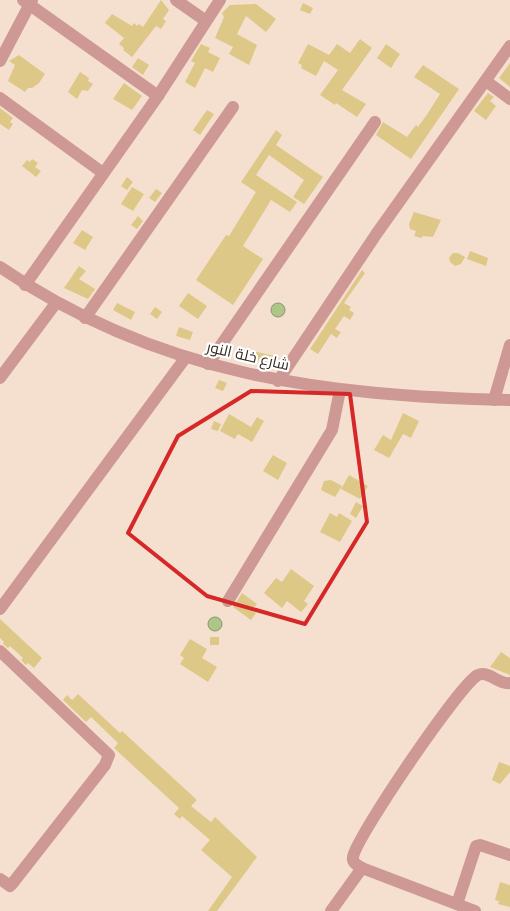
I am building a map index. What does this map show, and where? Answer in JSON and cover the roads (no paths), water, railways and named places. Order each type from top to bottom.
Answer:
[{"type":"street","points":[[176,0],[206,21]]},
{"type":"street","points":[[25,285],[158,96],[220,0]]},
{"type":"street","points":[[0,61],[28,2],[158,96]]},
{"type":"street","points":[[278,381],[377,233],[510,46]]},
{"type":"street","points":[[486,81],[510,99]]},
{"type":"street","points":[[0,98],[104,174]]},
{"type":"street","points":[[85,318],[233,107]]},
{"type":"street","points":[[208,364],[375,122]]},
{"type":"street","name":"شارع خلة النور","points":[[0,268],[56,303],[117,333],[208,364],[278,381],[340,390],[510,400]]},
{"type":"street","points":[[0,378],[56,303]]},
{"type":"street","points":[[494,400],[510,345]]},
{"type":"street","points":[[0,609],[186,358]]},
{"type":"street","points":[[228,601],[332,430],[340,390]]},
{"type":"street","points":[[0,650],[108,755],[105,765],[12,884],[10,886],[0,879]]},
{"type":"street","points":[[475,911],[362,868],[353,862],[352,859],[358,843],[456,698],[477,676],[483,674],[505,684],[510,683]]},
{"type":"street","points":[[456,904],[476,846],[480,845],[510,855]]},
{"type":"street","points":[[331,911],[362,868]]}]
